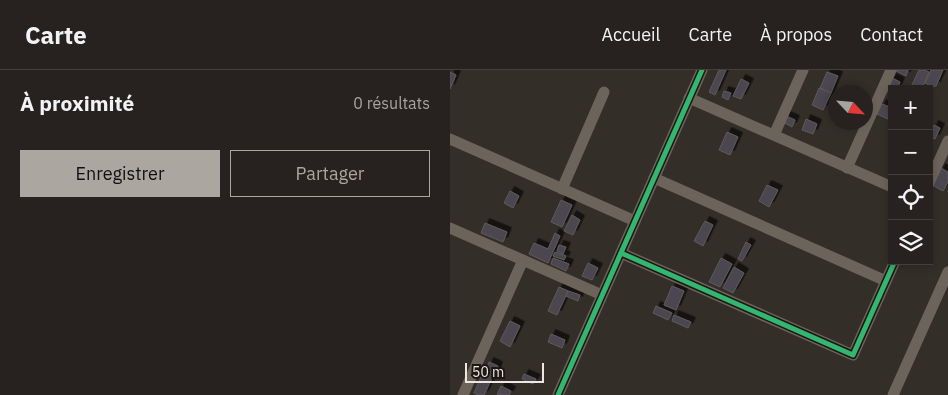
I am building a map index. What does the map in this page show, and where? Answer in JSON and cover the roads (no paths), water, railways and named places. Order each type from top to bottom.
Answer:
[{"type":"street","points":[[558,395],[702,70]]},
{"type":"street","points":[[774,135],[803,70]]},
{"type":"street","points":[[848,168],[891,70]]},
{"type":"street","points":[[562,189],[604,92]]},
{"type":"street","points":[[689,98],[888,185]]},
{"type":"street","points":[[450,139],[635,221]]},
{"type":"street","points":[[933,175],[948,141]]},
{"type":"street","points":[[654,178],[886,281]]},
{"type":"street","points":[[450,228],[602,295]]},
{"type":"street","points":[[621,253],[853,355],[893,265]]},
{"type":"street","points":[[463,395],[523,260]]},
{"type":"street","points":[[893,395],[948,272]]}]
